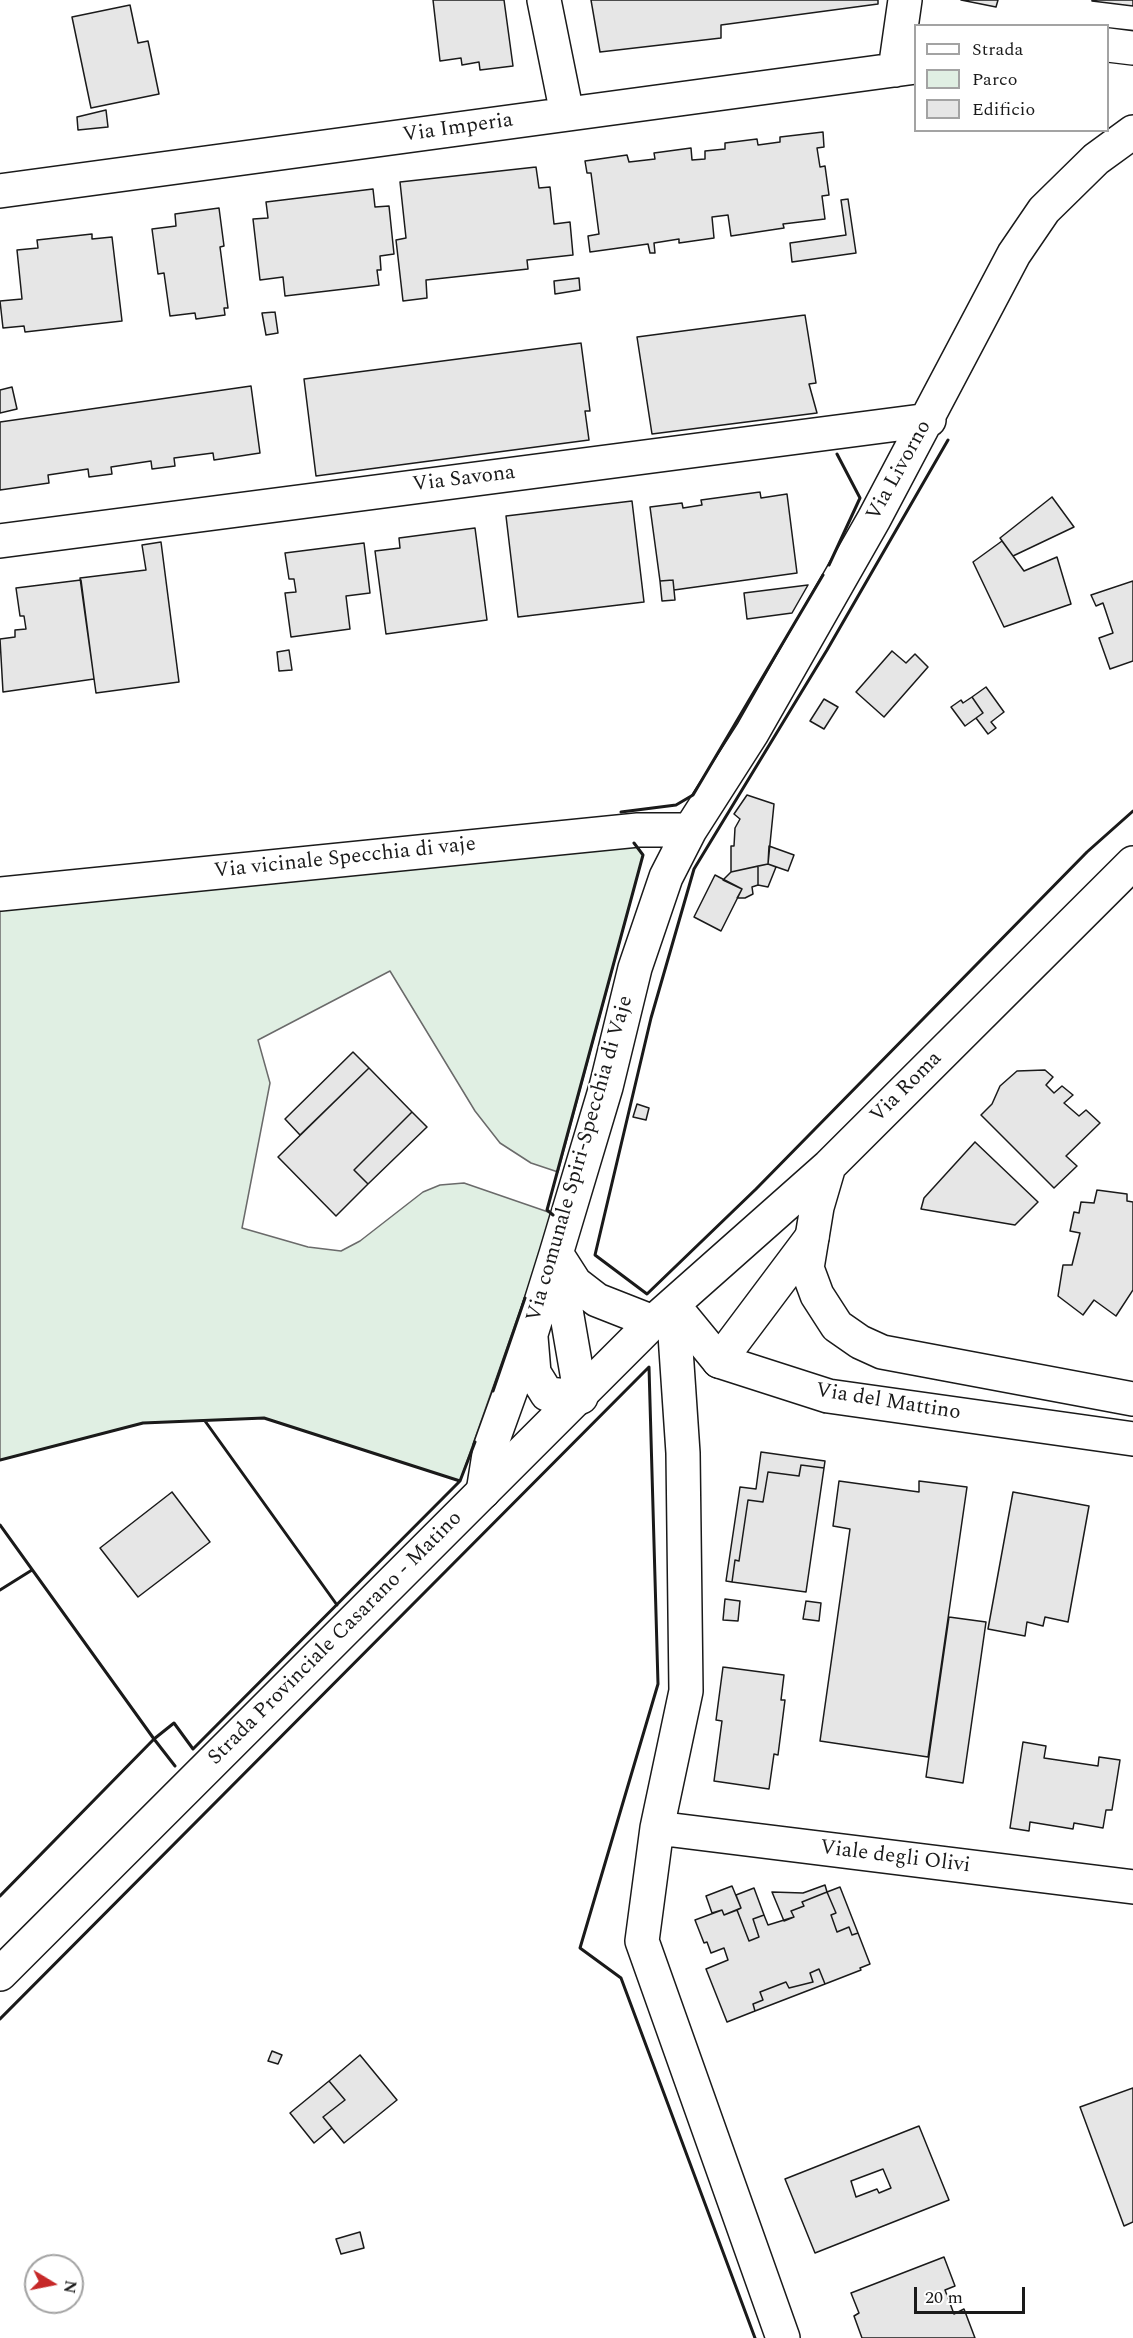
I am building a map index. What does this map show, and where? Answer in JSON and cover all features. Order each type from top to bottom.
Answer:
[{"type":"street","points":[[544,0],[567,114]]},
{"type":"street","points":[[905,0],[905,68]]},
{"type":"street","points":[[1109,45],[1133,48]]},
{"type":"street","name":"Via Imperia","points":[[0,191],[905,68]]},
{"type":"street","name":"Via Livorno","points":[[690,830],[752,733],[928,420],[982,310],[1014,254],[1044,210],[1096,159],[1133,132]]},
{"type":"street","name":"Via Savona","points":[[0,541],[928,420]]},
{"type":"street","name":"Via vicinale Specchia di vaje","points":[[0,894],[638,830],[690,830]]},
{"type":"street","name":"Via comunale Spiri-Specchia di Vaje","points":[[483,1492],[490,1448],[531,1334],[556,1254],[606,1087],[635,968],[666,877],[690,830]]},
{"type":"street","name":"Via Roma","points":[[663,1313],[829,1166],[1133,863]]},
{"type":"street","points":[[829,1166],[817,1207],[807,1268],[817,1295],[837,1326],[860,1342],[882,1352],[1133,1399]]},
{"type":"street","points":[[556,1254],[575,1283],[597,1300],[663,1313],[719,1361],[812,1237]]},
{"type":"street","points":[[531,1334],[534,1373],[547,1394],[581,1397],[556,1254]]},
{"type":"street","points":[[663,1313],[682,1453],[686,1691],[657,1828],[642,1941],[783,2338]]},
{"type":"street","name":"Strada Provinciale Casarano - Matino","points":[[0,1974],[663,1313]]},
{"type":"street","name":"Via del Mattino","points":[[719,1361],[828,1396],[1133,1439]]},
{"type":"street","name":"Viale degli Olivi","points":[[657,1828],[1133,1887]]},
{"type":"green space","points":[[635,843],[643,855],[558,1172],[531,1163],[500,1143],[475,1111],[390,971],[258,1040],[270,1083],[242,1228],[308,1247],[341,1251],[360,1241],[423,1192],[440,1185],[464,1183],[554,1214],[460,1481],[264,1418],[143,1423],[0,1460],[0,905]]},
{"type":"building","points":[[433,0],[504,0],[513,66],[480,70],[479,62],[462,65],[461,58],[440,61]]},
{"type":"building","points":[[591,0],[878,0],[878,4],[721,25],[721,38],[600,52]]},
{"type":"building","points":[[961,0],[998,0],[996,7]]},
{"type":"building","points":[[1133,0],[1133,6],[1092,1]]},
{"type":"building","points":[[130,5],[138,43],[148,41],[159,94],[91,108],[72,17]]},
{"type":"building","points":[[106,110],[108,127],[78,130],[77,117]]},
{"type":"building","points":[[823,132],[824,147],[817,148],[820,167],[825,166],[829,195],[822,196],[825,219],[783,224],[784,228],[731,236],[728,215],[712,217],[714,238],[679,243],[679,239],[654,243],[655,253],[650,253],[648,244],[590,252],[588,236],[599,234],[591,173],[587,173],[585,161],[627,155],[629,162],[655,159],[654,153],[691,148],[692,160],[705,159],[705,151],[725,149],[725,143],[757,139],[758,145],[780,142],[780,137]]},
{"type":"building","points":[[536,167],[539,188],[550,187],[554,224],[570,222],[573,255],[527,260],[528,269],[426,280],[427,298],[403,301],[396,240],[406,238],[400,182]]},
{"type":"building","points":[[373,189],[375,207],[389,206],[394,254],[380,256],[381,270],[377,270],[379,285],[285,296],[283,277],[260,280],[253,219],[268,218],[266,202]]},
{"type":"building","points":[[848,199],[856,253],[792,262],[790,243],[846,235],[841,200]]},
{"type":"building","points":[[219,208],[224,246],[220,247],[228,308],[224,308],[225,315],[196,319],[195,313],[170,316],[164,273],[158,274],[152,229],[176,226],[175,214]]},
{"type":"building","points":[[92,234],[92,239],[112,237],[122,321],[25,332],[24,326],[3,328],[0,301],[22,299],[17,250],[38,248],[37,240]]},
{"type":"building","points":[[579,278],[580,290],[555,294],[554,281]]},
{"type":"building","points":[[275,312],[278,333],[266,335],[262,313]]},
{"type":"building","points":[[805,315],[816,383],[809,384],[817,413],[652,434],[637,337]]},
{"type":"building","points":[[581,343],[590,411],[585,411],[589,440],[316,476],[304,379]]},
{"type":"building","points":[[251,386],[260,453],[214,460],[213,453],[174,458],[175,466],[152,469],[151,461],[111,467],[112,474],[89,477],[88,469],[48,475],[49,483],[0,490],[0,422]]},
{"type":"building","points":[[12,387],[17,409],[0,413],[0,390]]},
{"type":"building","points":[[760,492],[761,498],[787,494],[797,573],[674,590],[673,580],[660,581],[650,507],[682,503],[683,508],[702,505],[701,500]]},
{"type":"building","points":[[1052,497],[1074,527],[1013,556],[1000,538]]},
{"type":"building","points":[[632,501],[644,602],[518,617],[506,516]]},
{"type":"building","points":[[475,528],[487,620],[386,634],[375,551],[400,548],[399,538]]},
{"type":"building","points":[[1002,541],[1024,571],[1057,557],[1071,604],[1004,627],[973,562]]},
{"type":"building","points":[[161,542],[179,682],[96,693],[80,578],[146,570],[142,545]]},
{"type":"building","points":[[364,543],[370,593],[346,596],[350,629],[291,637],[285,593],[296,592],[294,579],[289,579],[285,553]]},
{"type":"building","points":[[81,580],[94,679],[3,692],[0,639],[15,637],[15,630],[26,629],[24,616],[20,616],[16,588]]},
{"type":"building","points":[[673,580],[675,600],[662,601],[660,581]]},
{"type":"building","points":[[1133,581],[1133,661],[1110,669],[1099,638],[1113,633],[1103,603],[1096,606],[1091,595]]},
{"type":"building","points":[[808,585],[792,613],[747,619],[744,593]]},
{"type":"building","points":[[289,650],[292,670],[279,671],[277,652]]},
{"type":"building","points":[[892,651],[906,663],[915,654],[928,667],[884,717],[856,692]]},
{"type":"building","points":[[986,687],[1004,712],[991,722],[996,728],[988,734],[976,718],[983,713],[972,697]]},
{"type":"building","points":[[972,697],[983,713],[965,726],[951,707],[961,700],[963,703]]},
{"type":"building","points":[[824,699],[838,707],[824,729],[810,721]]},
{"type":"building","points":[[747,795],[774,804],[768,864],[731,872],[731,846],[734,846],[735,828],[740,819],[734,814]]},
{"type":"building","points":[[769,846],[794,855],[788,871],[768,864]]},
{"type":"building","points":[[768,864],[776,867],[768,887],[758,885],[758,866]]},
{"type":"building","points":[[758,866],[758,885],[752,887],[753,894],[745,898],[737,898],[742,889],[723,880],[731,872]]},
{"type":"building","points":[[715,875],[742,889],[721,931],[694,917]]},
{"type":"building","points":[[353,1052],[369,1068],[300,1135],[285,1119]]},
{"type":"building","points":[[369,1068],[412,1112],[354,1170],[368,1184],[336,1216],[278,1157]]},
{"type":"building","points":[[1045,1070],[1053,1077],[1046,1085],[1054,1093],[1062,1086],[1073,1095],[1064,1103],[1079,1116],[1086,1110],[1100,1123],[1066,1156],[1077,1166],[1054,1188],[981,1115],[992,1104],[1000,1086],[1017,1071]]},
{"type":"building","points":[[637,1104],[649,1108],[646,1120],[633,1117]]},
{"type":"building","points":[[412,1112],[427,1127],[368,1184],[354,1170]]},
{"type":"building","points":[[975,1142],[1038,1202],[1015,1225],[921,1209],[924,1198]]},
{"type":"building","points":[[1097,1190],[1127,1194],[1127,1201],[1133,1202],[1133,1290],[1116,1316],[1094,1300],[1083,1315],[1058,1296],[1063,1265],[1072,1265],[1080,1233],[1070,1231],[1074,1212],[1079,1213],[1081,1202],[1094,1203]]},
{"type":"building","points":[[761,1452],[825,1461],[824,1468],[801,1465],[799,1476],[768,1472],[763,1502],[748,1500],[739,1561],[735,1560],[732,1582],[726,1581],[740,1487],[756,1489]]},
{"type":"building","points":[[801,1465],[824,1468],[806,1592],[732,1582],[735,1560],[739,1561],[748,1500],[763,1502],[768,1472],[799,1476]]},
{"type":"building","points":[[839,1481],[919,1492],[919,1481],[967,1487],[928,1757],[820,1741],[850,1529],[833,1526]]},
{"type":"building","points":[[172,1492],[210,1542],[138,1597],[100,1548]]},
{"type":"building","points":[[1013,1492],[1089,1506],[1068,1622],[1045,1617],[1043,1626],[1027,1622],[1025,1636],[988,1629]]},
{"type":"building","points":[[725,1599],[740,1601],[738,1621],[723,1620]]},
{"type":"building","points":[[806,1601],[821,1603],[819,1621],[803,1619]]},
{"type":"building","points":[[949,1617],[986,1622],[963,1783],[926,1777]]},
{"type":"building","points":[[723,1667],[784,1675],[781,1700],[785,1700],[778,1755],[774,1754],[769,1789],[714,1781],[722,1721],[716,1720]]},
{"type":"building","points":[[1023,1742],[1046,1746],[1044,1758],[1098,1766],[1099,1757],[1120,1760],[1112,1810],[1106,1810],[1103,1828],[1074,1823],[1073,1829],[1030,1822],[1029,1831],[1010,1828]]},
{"type":"building","points":[[825,1885],[827,1892],[802,1902],[804,1906],[791,1911],[794,1917],[784,1921],[772,1892],[803,1893]]},
{"type":"building","points":[[732,1886],[741,1908],[724,1915],[722,1910],[712,1913],[706,1896]]},
{"type":"building","points":[[840,1887],[858,1933],[852,1935],[849,1927],[837,1932],[831,1915],[836,1913],[827,1892]]},
{"type":"building","points":[[754,1888],[764,1915],[753,1919],[759,1937],[749,1941],[737,1910],[741,1908],[736,1895]]},
{"type":"building","points":[[827,1892],[836,1913],[831,1915],[837,1932],[849,1927],[852,1935],[858,1933],[870,1964],[860,1968],[861,1970],[825,1984],[819,1969],[810,1973],[813,1982],[789,1988],[786,1982],[760,1992],[763,2000],[753,2004],[755,2011],[727,2022],[706,1969],[728,1960],[724,1948],[711,1953],[707,1942],[704,1943],[695,1920],[722,1910],[724,1915],[737,1910],[749,1941],[759,1937],[753,1919],[764,1915],[768,1925],[794,1917],[791,1911],[804,1906],[802,1902]]},
{"type":"building","points":[[819,1969],[825,1984],[755,2011],[753,2004],[763,2000],[760,1992],[786,1982],[789,1988],[813,1982],[810,1973]]},
{"type":"building","points":[[272,2051],[282,2055],[278,2064],[268,2061]]},
{"type":"building","points":[[360,2055],[397,2100],[344,2143],[323,2117],[345,2100],[329,2081]]},
{"type":"building","points":[[329,2081],[345,2100],[323,2117],[332,2128],[314,2143],[290,2113]]},
{"type":"building","points":[[1133,2088],[1133,2222],[1124,2226],[1080,2107]]},
{"type":"building","points":[[919,2126],[949,2200],[815,2253],[785,2179]],"holes":[[[883,2169],[891,2188],[879,2193],[877,2189],[856,2197],[851,2181]]]},
{"type":"building","points":[[360,2232],[364,2248],[341,2254],[336,2239]]},
{"type":"building","points":[[944,2257],[955,2286],[945,2290],[954,2314],[964,2309],[975,2338],[862,2338],[854,2316],[859,2313],[851,2293]]},
{"type":"wall","points":[[948,440],[827,650],[694,869],[651,1018],[595,1255],[647,1294],[756,1189],[1087,852],[1133,811]]},
{"type":"wall","points":[[829,565],[860,498],[837,454]]},
{"type":"wall","points":[[621,812],[676,805],[693,795],[823,575]]},
{"type":"wall","points":[[553,1215],[547,1210],[643,855],[634,843]]},
{"type":"wall","points":[[493,1391],[525,1298]]},
{"type":"wall","points":[[0,2019],[649,1367],[658,1684],[580,1948],[621,1978],[755,2338]]},
{"type":"wall","points":[[0,1460],[143,1423],[264,1418],[460,1481]]},
{"type":"wall","points":[[205,1421],[337,1605]]},
{"type":"wall","points":[[0,1525],[154,1739],[174,1723],[193,1749],[460,1481],[475,1442]]},
{"type":"wall","points":[[0,1590],[32,1570]]},
{"type":"wall","points":[[0,1896],[154,1739],[175,1766]]}]
